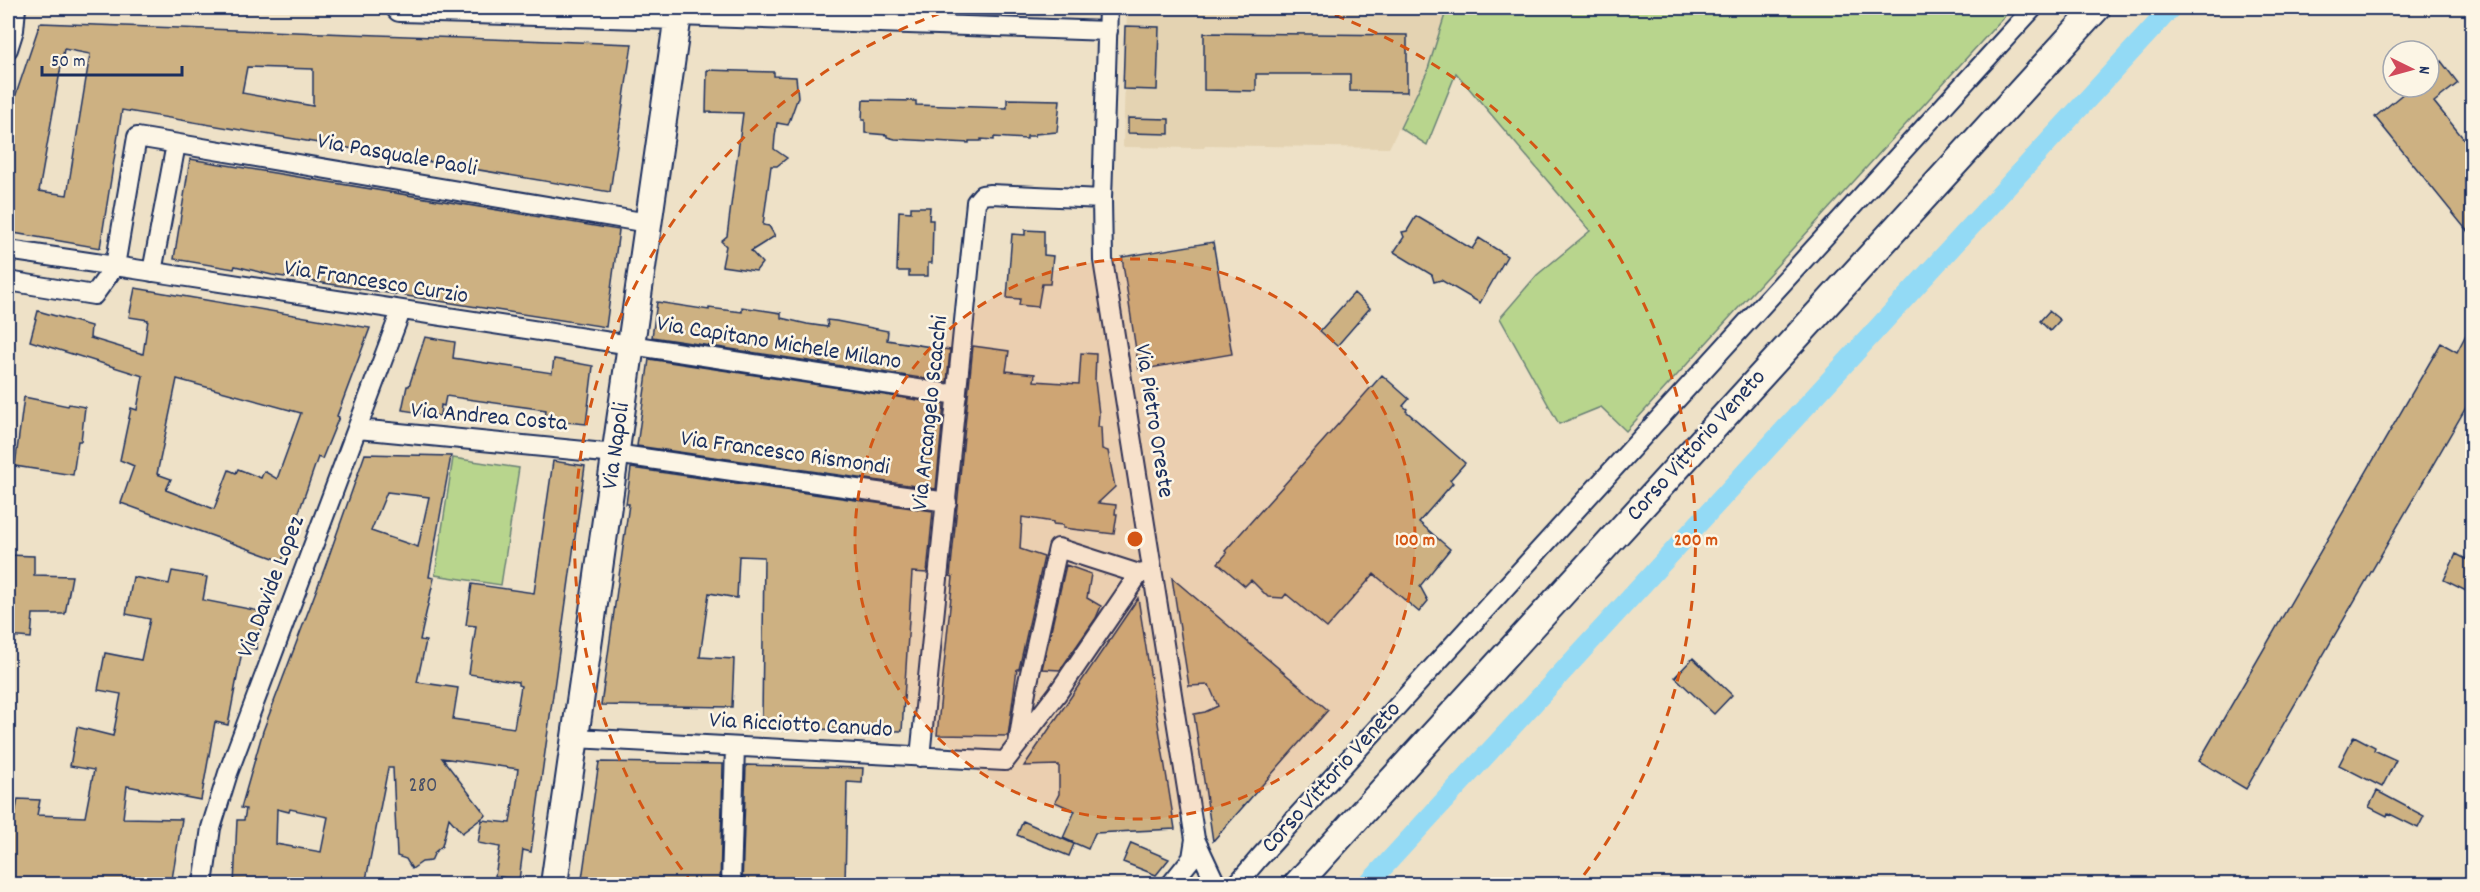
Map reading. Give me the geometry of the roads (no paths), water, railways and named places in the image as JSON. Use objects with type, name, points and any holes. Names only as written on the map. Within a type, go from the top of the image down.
[{"type":"main road","points":[[400,8],[678,12]]},
{"type":"main road","name":"Corso Vittorio Veneto","points":[[1297,885],[2097,8]]},
{"type":"main road","name":"Via Napoli","points":[[554,885],[678,12]]},
{"type":"street","points":[[8,49],[14,30],[16,8]]},
{"type":"street","name":"Via Pietro Oreste","points":[[1108,8],[1102,199],[1103,260],[1146,573],[1195,839],[1216,885]]},
{"type":"street","name":"Corso Vittorio Veneto","points":[[1237,885],[1259,858],[2033,8]]},
{"type":"street","points":[[678,12],[1108,31]]},
{"type":"street","name":"Via Pasquale Paoli","points":[[115,266],[137,137],[648,223]]},
{"type":"street","points":[[152,272],[176,144]]},
{"type":"street","name":"Via Arcangelo Scacchi","points":[[920,757],[976,202],[982,195],[990,194],[1102,199]]},
{"type":"street","name":"Via Francesco Curzio","points":[[8,250],[631,346]]},
{"type":"street","points":[[8,280],[93,296],[115,266]]},
{"type":"street","name":"Via Davide Lopez","points":[[203,885],[211,828],[228,773],[401,311]]},
{"type":"street","name":"Via Capitano Michele Milano","points":[[631,346],[957,395]]},
{"type":"street","name":"Via Andrea Costa","points":[[358,429],[615,454]]},
{"type":"street","name":"Via Francesco Rismondi","points":[[615,454],[947,502]]},
{"type":"street","points":[[1058,548],[1146,573],[1018,746],[1026,691],[1058,548]]},
{"type":"street","name":"Via Ricciotto Canudo","points":[[575,738],[1005,761],[1018,746]]},
{"type":"street","points":[[731,885],[735,747]]},
{"type":"street","name":"Via Pietro Oreste","points":[[1171,885],[1192,858],[1195,839]]},
{"type":"waterway","points":[[1368,884],[2171,8]]}]
